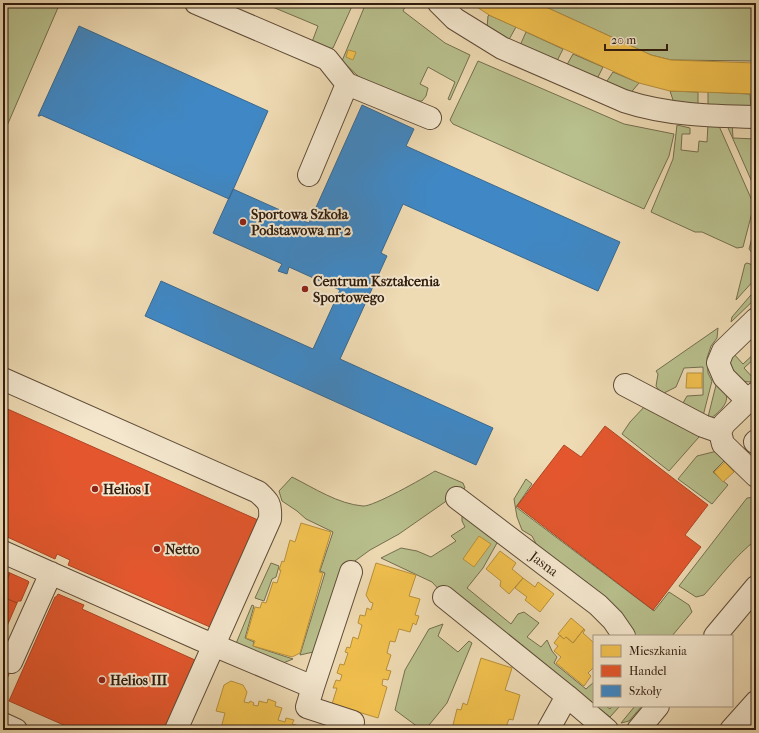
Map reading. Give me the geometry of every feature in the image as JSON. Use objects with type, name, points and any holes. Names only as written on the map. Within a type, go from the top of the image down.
[{"type":"street","points":[[196,3],[327,59],[347,84],[430,118]]},
{"type":"street","points":[[439,3],[456,19],[502,48],[624,101],[644,108],[680,113],[756,117]]},
{"type":"street","points":[[309,175],[347,84]]},
{"type":"street","points":[[756,319],[723,351],[718,363],[724,377],[752,397],[724,424],[720,432],[723,444],[756,476]]},
{"type":"street","points":[[3,379],[258,492],[268,501],[270,508],[270,519],[212,645],[176,730]]},
{"type":"street","points":[[625,385],[703,426],[720,432]]},
{"type":"street","name":"Jasna","points":[[457,498],[598,605],[613,620],[623,635]]},
{"type":"street","points":[[3,552],[212,645],[313,687]]},
{"type":"street","points":[[351,572],[307,708],[353,722],[351,730]]},
{"type":"street","points":[[3,658],[11,662],[51,573]]},
{"type":"street","points":[[717,635],[756,587]]},
{"type":"street","points":[[444,597],[567,696],[606,730]]},
{"type":"street","points":[[548,730],[567,696]]},
{"type":"street","points":[[638,730],[657,707]]},
{"type":"street","points":[[3,724],[16,730]]},
{"type":"green space","points":[[3,3],[60,3],[3,135]]},
{"type":"green space","points":[[263,3],[353,4],[333,48],[328,49],[312,42],[318,26]]},
{"type":"green space","points":[[366,3],[407,3],[403,11],[445,43],[470,55],[450,100],[448,99],[455,82],[428,67],[420,84],[428,88],[426,96],[422,101],[414,101],[372,84],[358,76],[342,61]]},
{"type":"green space","points":[[537,3],[756,3],[756,61],[671,60],[651,55]]},
{"type":"green space","points":[[489,15],[516,27],[506,45],[487,28]]},
{"type":"green space","points":[[526,32],[563,49],[554,67],[518,50]]},
{"type":"green space","points":[[573,54],[603,67],[595,83],[564,70]]},
{"type":"green space","points":[[478,61],[624,124],[674,134],[669,156],[644,209],[453,124],[450,120]]},
{"type":"green space","points":[[613,72],[639,83],[628,96],[603,87]]},
{"type":"green space","points":[[670,91],[698,92],[698,108],[675,106]]},
{"type":"green space","points":[[708,92],[750,94],[751,110],[708,109]]},
{"type":"green space","points":[[725,121],[732,122],[733,138],[756,139],[756,191]]},
{"type":"green space","points":[[708,124],[719,126],[754,205],[743,247],[737,248],[702,232],[695,232],[651,212],[673,159],[677,125],[690,128],[690,134],[682,134],[681,150],[698,152],[699,141],[707,142]]},
{"type":"green space","points":[[756,223],[756,255],[749,249]]},
{"type":"green space","points":[[747,263],[756,266],[756,278],[736,300],[745,264]]},
{"type":"green space","points":[[756,289],[756,298],[731,322],[732,317]]},
{"type":"green space","points":[[718,328],[717,338],[711,346],[707,358],[708,373],[712,381],[703,416],[683,403],[687,396],[703,395],[703,367],[684,368],[676,387],[664,393],[656,386],[658,374],[656,371]]},
{"type":"green space","points":[[756,352],[756,357],[744,368],[754,379],[750,382],[740,380],[733,372],[728,359],[733,353],[743,364]]},
{"type":"green space","points":[[717,381],[726,394],[726,402],[721,410],[707,421]]},
{"type":"green space","points":[[646,405],[697,431],[699,437],[669,471],[622,434],[630,422]]},
{"type":"green space","points":[[717,451],[726,459],[713,472],[728,485],[712,504],[678,479],[697,456]]},
{"type":"green space","points":[[435,471],[463,483],[465,488],[399,534],[370,550],[348,566],[322,650],[300,655],[325,573],[320,571],[333,532],[306,519],[282,501],[279,491],[292,477],[335,499],[354,505],[363,506],[377,502]]},
{"type":"green space","points":[[526,479],[532,484],[516,507],[654,611],[669,592],[689,605],[692,612],[673,635],[629,635],[543,557],[532,536],[522,530],[517,517],[514,499]]},
{"type":"green space","points":[[756,497],[756,540],[735,559],[704,595],[696,597],[679,586],[747,498]]},
{"type":"green space","points":[[462,516],[486,532],[497,543],[483,568],[467,588],[511,624],[518,614],[524,612],[539,623],[527,637],[541,647],[547,640],[552,651],[557,657],[554,663],[586,689],[593,683],[593,703],[499,629],[443,594],[432,582],[381,558],[401,548],[417,551],[431,557],[456,541],[451,536],[465,527],[462,521]]},
{"type":"green space","points":[[271,563],[279,566],[276,577],[272,579],[264,601],[255,598]]},
{"type":"green space","points":[[252,605],[254,606],[245,638],[254,642],[253,646],[293,659],[283,663],[235,646]]},
{"type":"green space","points":[[443,624],[438,636],[458,652],[469,641],[472,643],[447,703],[425,730],[422,730],[395,710],[405,670],[429,629]]},
{"type":"green space","points":[[597,707],[607,707],[610,709],[611,707],[619,707],[610,717]]},
{"type":"green space","points":[[634,707],[641,707],[629,721],[621,723]]},
{"type":"building: Mieszkania","points":[[471,3],[537,3],[651,55],[671,60],[756,63],[756,94],[670,91],[639,83],[489,15]]},
{"type":"building: Mieszkania","points":[[348,50],[356,52],[353,60],[346,57]]},
{"type":"building: Mieszkania","points":[[687,373],[702,373],[702,388],[686,388]]},
{"type":"building: Mieszkania","points":[[725,462],[734,472],[723,482],[714,472]]},
{"type":"building: Mieszkania","points":[[301,523],[331,532],[319,572],[323,573],[300,653],[292,657],[253,646],[255,641],[246,638],[255,607],[260,608],[262,602],[266,603],[273,582],[277,583],[281,570],[279,570],[282,561],[284,562],[290,540],[295,542]]},
{"type":"building: Mieszkania","points":[[479,536],[491,544],[474,567],[463,559]]},
{"type":"building: Mieszkania","points":[[500,551],[516,563],[512,569],[523,578],[509,594],[500,586],[501,581],[486,569]]},
{"type":"building: Mieszkania","points":[[376,563],[416,575],[409,596],[420,599],[415,615],[419,616],[416,625],[413,623],[410,632],[399,629],[395,642],[390,641],[387,653],[391,655],[386,670],[391,671],[388,680],[383,679],[382,685],[387,687],[378,718],[332,704],[337,688],[333,688],[336,680],[340,681],[342,675],[337,673],[340,664],[344,665],[348,653],[345,652],[347,647],[350,648],[353,637],[358,639],[362,625],[358,623],[360,615],[365,616],[367,608],[371,610],[373,603],[370,602],[366,595]]},
{"type":"building: Mieszkania","points":[[523,578],[535,587],[538,582],[554,594],[540,612],[525,600],[527,597],[515,588]]},
{"type":"building: Mieszkania","points":[[571,618],[584,629],[573,643],[566,637],[564,639],[558,634]]},
{"type":"building: Mieszkania","points":[[584,629],[585,630],[583,633],[593,642],[593,668],[588,673],[591,676],[584,686],[556,663],[561,657],[554,651],[558,646],[554,643],[560,635],[564,639],[566,637],[573,643]]},
{"type":"building: Mieszkania","points":[[481,658],[512,668],[505,690],[520,695],[513,720],[509,719],[506,727],[500,725],[499,730],[455,730],[456,726],[453,725],[457,709],[461,710],[463,703],[467,705]]},
{"type":"building: Mieszkania","points":[[231,681],[243,685],[247,692],[244,702],[249,703],[250,701],[254,703],[253,705],[258,706],[259,701],[267,703],[268,699],[276,702],[275,706],[282,708],[278,720],[285,722],[286,718],[294,720],[292,724],[313,730],[211,730],[212,725],[221,728],[225,713],[216,711],[224,685]]},
{"type":"building: Handel","name":"Helios I","points":[[3,407],[258,520],[210,627],[68,565],[70,560],[57,554],[55,559],[3,535]]},
{"type":"building: Handel","points":[[605,426],[708,505],[685,535],[701,547],[653,610],[517,506],[564,445],[581,457]]},
{"type":"building: Handel","points":[[3,570],[10,573],[3,587]]},
{"type":"building: Handel","points":[[10,573],[29,582],[21,601],[18,601],[17,603],[3,597],[3,587]]},
{"type":"building: Handel","name":"Helios III","points":[[58,594],[84,605],[82,609],[195,660],[197,656],[164,730],[75,730],[9,701],[55,597]]},
{"type":"building: Handel","points":[[3,597],[17,603],[4,633],[3,632]]},
{"type":"building: Handel","points":[[8,673],[9,674],[3,688],[3,674],[7,676]]},
{"type":"building: Szkoły","points":[[79,26],[268,111],[229,199],[41,115],[38,116]]},
{"type":"building: Szkoły","points":[[362,105],[414,129],[406,146],[620,242],[598,291],[403,204],[381,253],[387,256],[340,359],[493,428],[476,465],[145,316],[161,281],[313,349],[340,290],[289,267],[287,274],[278,271],[282,264],[213,233],[233,189],[309,223]]},
{"type":"place","name":"Sportowa Szkoła Podstawowa nr 2","points":[[243,222]]},
{"type":"place","name":"Centrum Kształcenia Sportowego","points":[[305,289]]},
{"type":"place","name":"Helios I","points":[[95,489]]},
{"type":"place","name":"Netto","points":[[157,549]]},
{"type":"place","name":"Helios III","points":[[102,680]]}]
